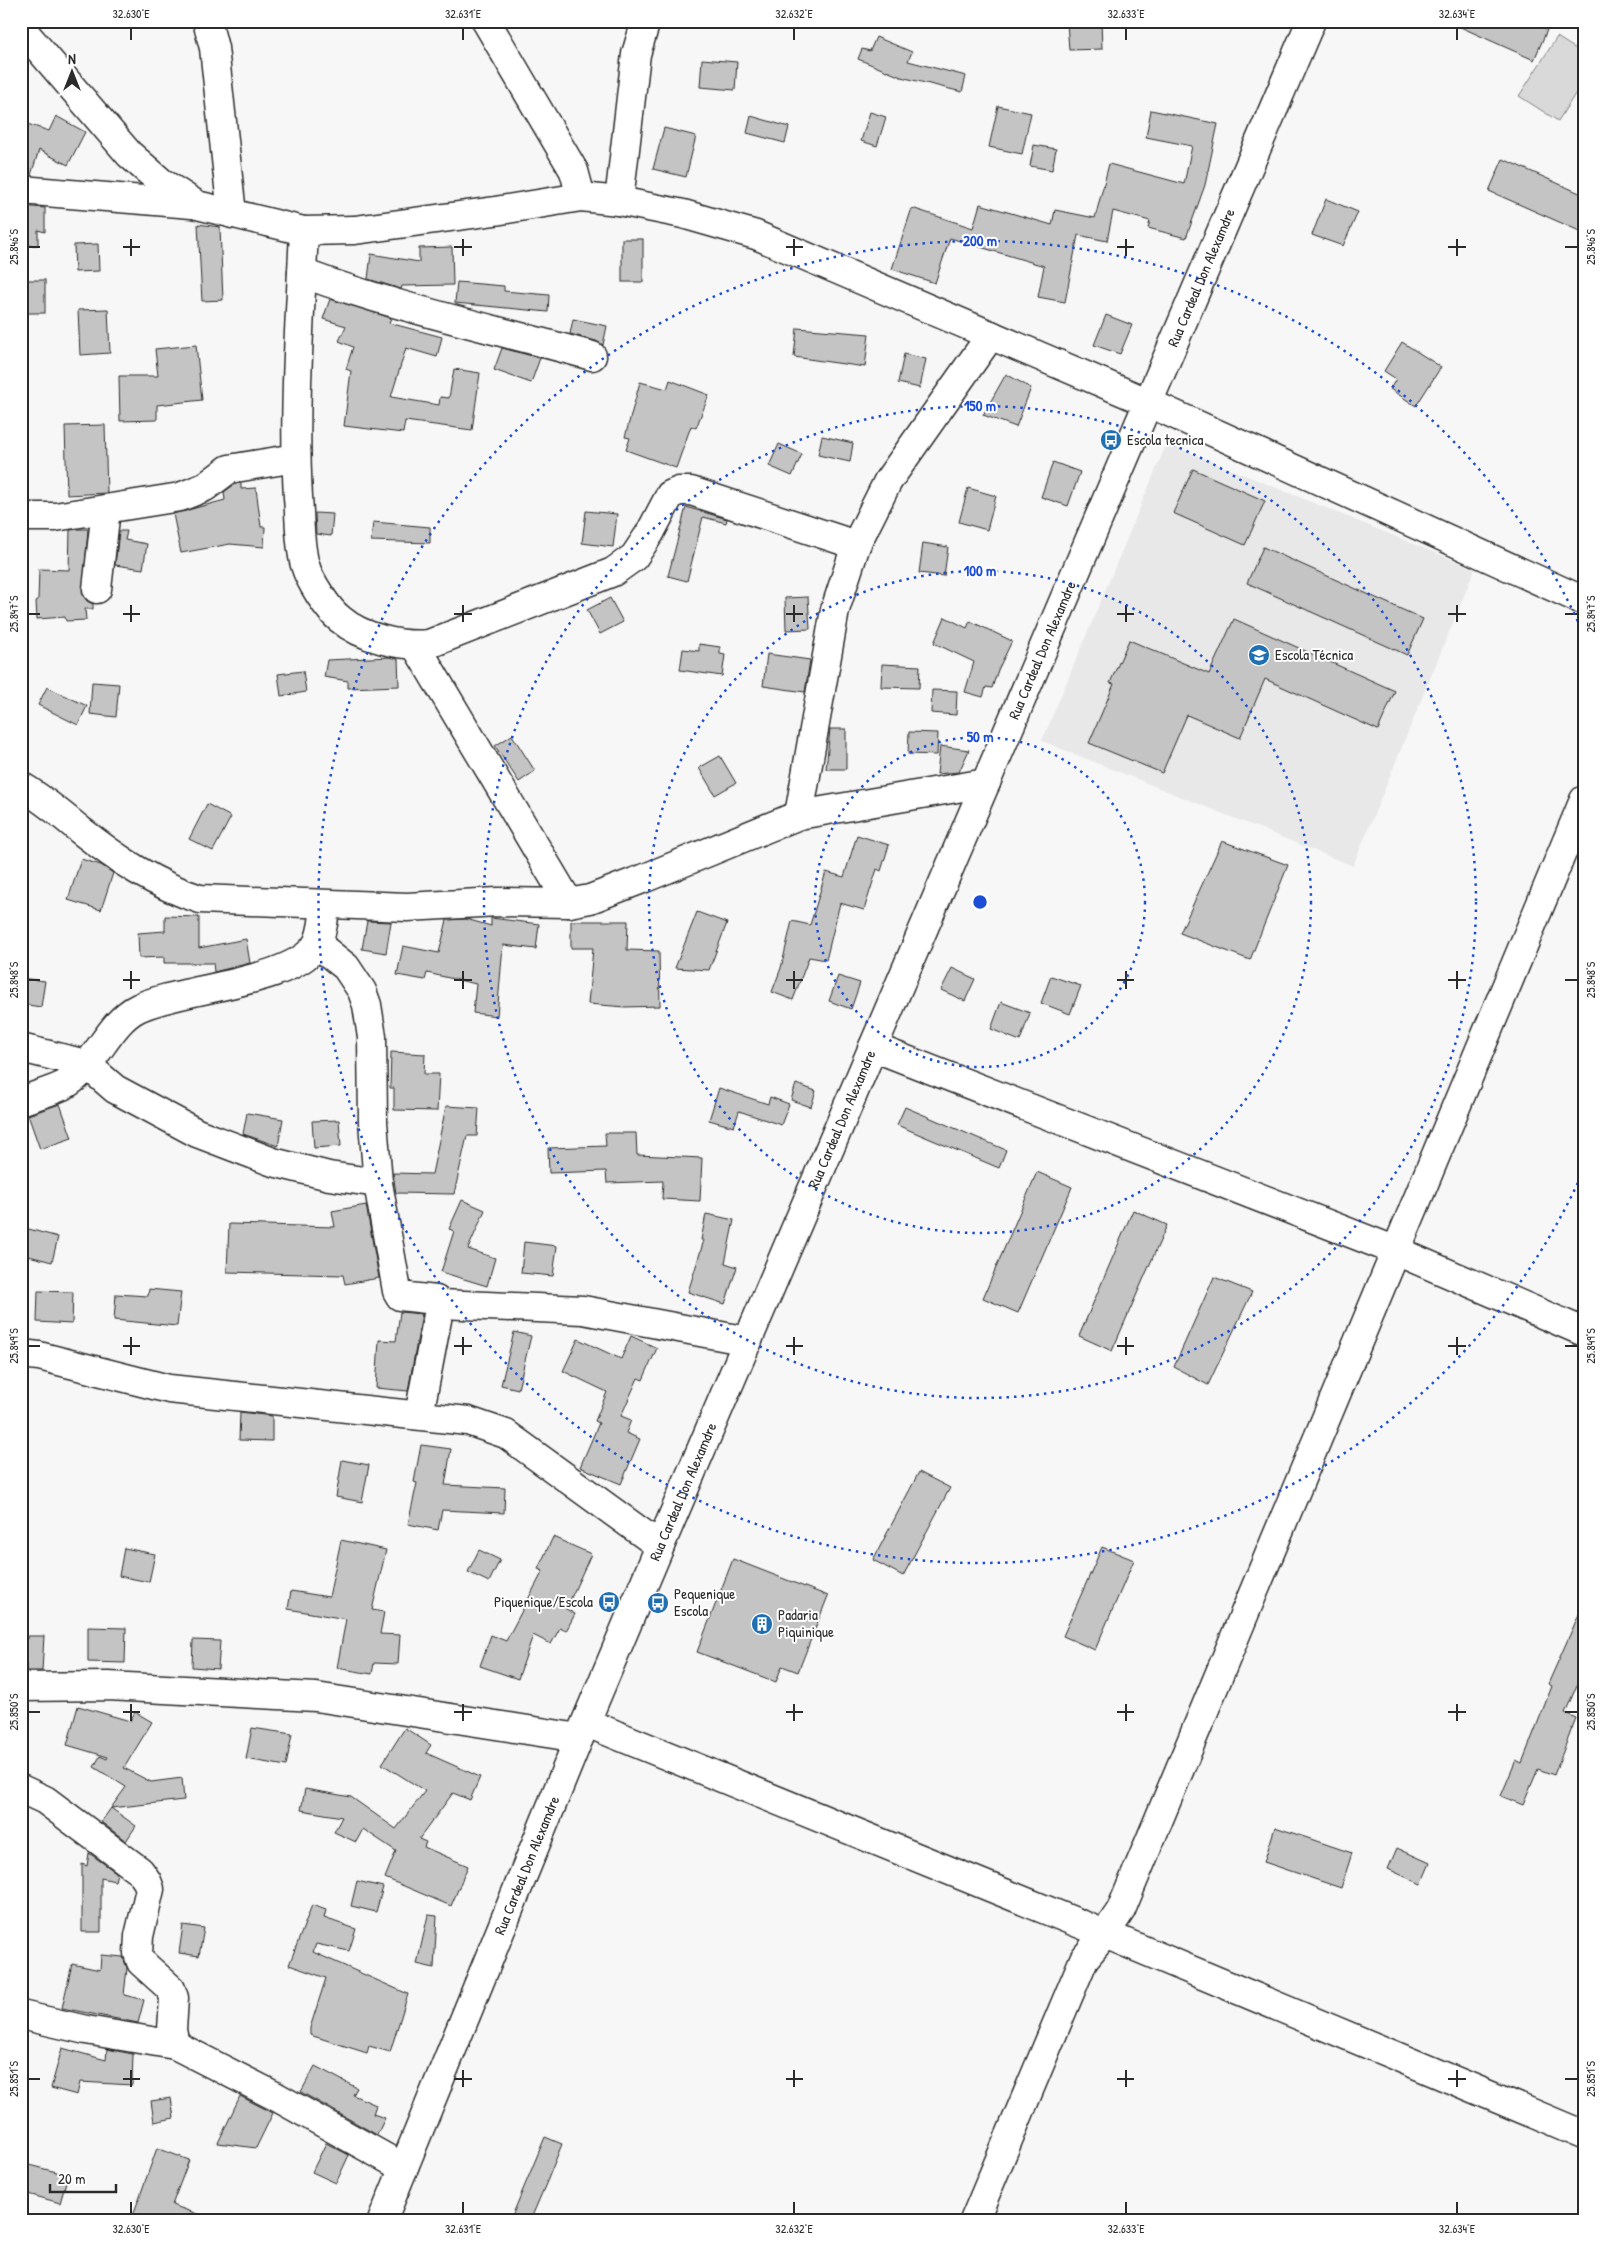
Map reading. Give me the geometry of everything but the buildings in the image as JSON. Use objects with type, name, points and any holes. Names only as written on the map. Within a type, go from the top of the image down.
[{"type":"street","points":[[207,21],[214,48],[232,214]]},
{"type":"street","points":[[486,21],[574,171],[581,197]]},
{"type":"street","points":[[619,201],[636,54],[646,21]]},
{"type":"street","name":"Rua Cardeal Don Alexamdre","points":[[382,2221],[660,1546],[1311,21]]},
{"type":"street","points":[[21,28],[129,154],[161,182],[197,205]]},
{"type":"street","points":[[21,190],[197,205],[304,231],[365,228],[495,211],[581,197],[619,201],[683,214],[756,235],[1147,402],[1584,601]]},
{"type":"street","points":[[304,231],[296,458],[305,565],[319,592],[340,619],[390,643],[416,646],[429,644],[613,572],[634,557],[650,533],[670,496],[679,491],[691,491],[856,544]]},
{"type":"street","points":[[302,274],[405,307],[497,329],[592,356]]},
{"type":"street","points":[[799,815],[835,610],[856,544],[888,481],[991,335]]},
{"type":"street","points":[[21,517],[55,517],[180,497],[205,487],[229,469],[296,458]]},
{"type":"street","points":[[97,589],[106,509]]},
{"type":"street","points":[[416,646],[569,903]]},
{"type":"street","points":[[21,786],[40,797],[138,872],[178,892],[200,899],[406,907],[498,902],[569,903],[590,899],[799,815],[986,783]]},
{"type":"street","points":[[974,2221],[1084,1959],[1106,1934],[1121,1910],[1394,1250],[1584,800]]},
{"type":"street","points":[[21,1100],[68,1082],[86,1064],[112,1032],[137,1008],[269,974],[304,958],[317,944],[323,925],[325,905]]},
{"type":"street","points":[[317,944],[346,967],[362,991],[367,1005],[372,1037],[373,1122],[378,1183],[397,1291],[400,1296],[436,1300],[440,1304],[583,1310],[748,1341]]},
{"type":"street","points":[[873,1047],[1394,1250],[1584,1332]]},
{"type":"street","points":[[21,1048],[86,1064],[115,1089],[197,1133],[273,1162],[329,1176],[378,1183]]},
{"type":"street","points":[[419,1416],[440,1304]]},
{"type":"street","points":[[21,1354],[39,1356],[169,1389],[328,1408],[468,1421],[506,1434],[660,1546]]},
{"type":"street","points":[[21,1687],[108,1686],[316,1698],[583,1730],[1106,1934],[1584,2135]]},
{"type":"street","points":[[21,1789],[45,1800],[140,1871],[147,1881],[150,1889],[139,1936],[138,1954],[141,1962],[171,1989],[174,1998],[172,2030],[174,2045]]},
{"type":"street","points":[[21,2015],[86,2030],[174,2045],[275,2096],[404,2168]]},
{"type":"shaded area","points":[[1557,37],[1584,54],[1584,80],[1558,121],[1519,96]]},
{"type":"shaded area","name":"Escola Técnica","points":[[1167,443],[1475,569],[1353,866],[1042,741]]},
{"type":"place","name":"Escola tecnica","points":[[1111,440]]},
{"type":"place","name":"Escola Técnica","points":[[1259,655]]},
{"type":"place","name":"Piquenique/Escola","points":[[609,1602]]},
{"type":"place","name":"Pequenique Escola","points":[[658,1603]]},
{"type":"place","name":"Padaria Piquinique","points":[[762,1624]]}]
